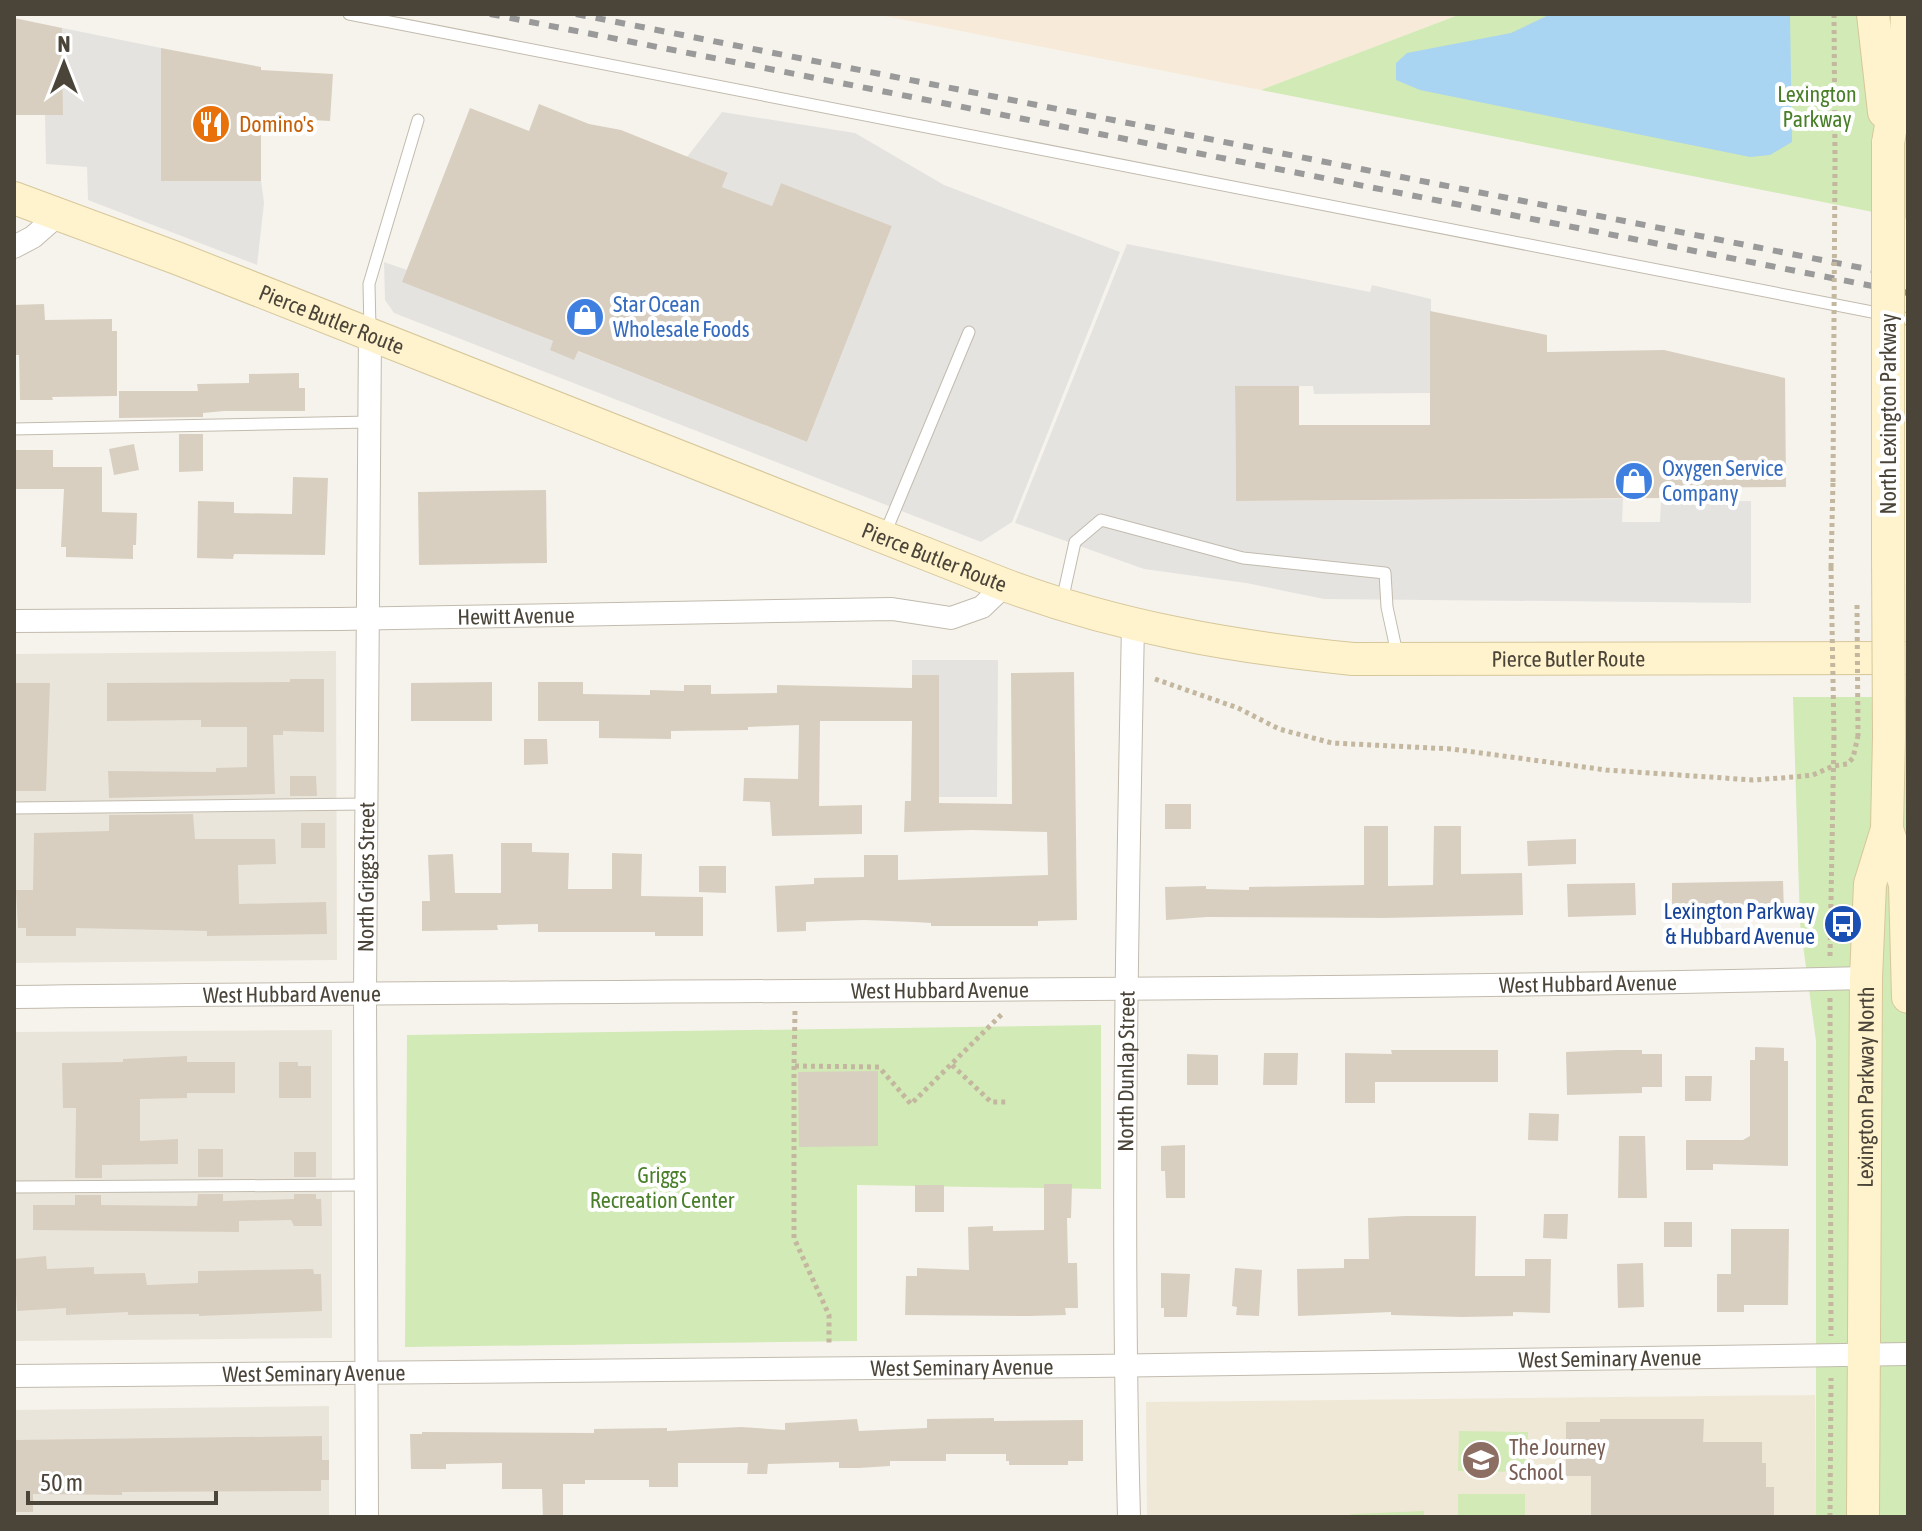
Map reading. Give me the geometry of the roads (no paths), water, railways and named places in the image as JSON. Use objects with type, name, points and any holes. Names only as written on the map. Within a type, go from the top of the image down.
[{"type":"main road","points":[[1873,14],[1888,143]]},
{"type":"main road","points":[[1888,143],[1907,14]]},
{"type":"main road","name":"North Lexington Parkway","points":[[1887,829],[1874,737],[1888,555],[1888,143]]},
{"type":"main road","name":"Pierce Butler Route","points":[[14,198],[179,259],[1005,585],[1133,625],[1262,649],[1353,659],[1908,658]]},
{"type":"main road","name":"Lexington Parkway North","points":[[1887,829],[1905,884],[1908,997]]},
{"type":"main road","name":"Lexington Parkway North","points":[[1863,1517],[1866,978],[1870,884],[1887,829]]},
{"type":"street","points":[[14,247],[33,237],[58,215]]},
{"type":"street","name":"North Griggs Street","points":[[367,1517],[365,993],[370,334]]},
{"type":"street","name":"Hewitt Avenue","points":[[14,621],[892,609],[951,618],[982,607],[1005,585]]},
{"type":"street","name":"North Dunlap Street","points":[[1129,1517],[1125,1365],[1133,625]]},
{"type":"street","name":"West Hubbard Avenue","points":[[14,997],[1127,989],[1866,978]]},
{"type":"street","name":"West Seminary Avenue","points":[[14,1376],[1908,1354]]},
{"type":"lane","points":[[349,14],[1908,319]]},
{"type":"lane","points":[[370,334],[369,284],[418,120]]},
{"type":"lane","points":[[884,537],[969,332]]},
{"type":"lane","points":[[14,429],[370,422]]},
{"type":"lane","points":[[1061,605],[1075,542],[1101,520],[1243,558],[1385,573],[1387,607],[1399,660]]},
{"type":"lane","points":[[14,808],[366,804]]},
{"type":"lane","points":[[14,1187],[365,1185]]},
{"type":"water","points":[[1551,14],[1790,14],[1792,142],[1770,155],[1750,157],[1420,90],[1396,80],[1396,63],[1407,53],[1511,33]]},
{"type":"railway","points":[[490,14],[1908,293]]},
{"type":"railway","points":[[576,14],[1908,277]]},
{"type":"place","name":"Domino's","points":[[211,124]]},
{"type":"place","name":"Star Ocean Wholesale Foods","points":[[585,317]]},
{"type":"place","name":"Oxygen Service Company","points":[[1634,481]]},
{"type":"place","name":"Lexington Parkway & Hubbard Avenue","points":[[1843,924]]},
{"type":"place","name":"The Journey School","points":[[1481,1460]]},
{"type":"park label","name":"Lexington Parkway","points":[[1817,106]]},
{"type":"park label","name":"Griggs Recreation Center","points":[[662,1188]]}]
